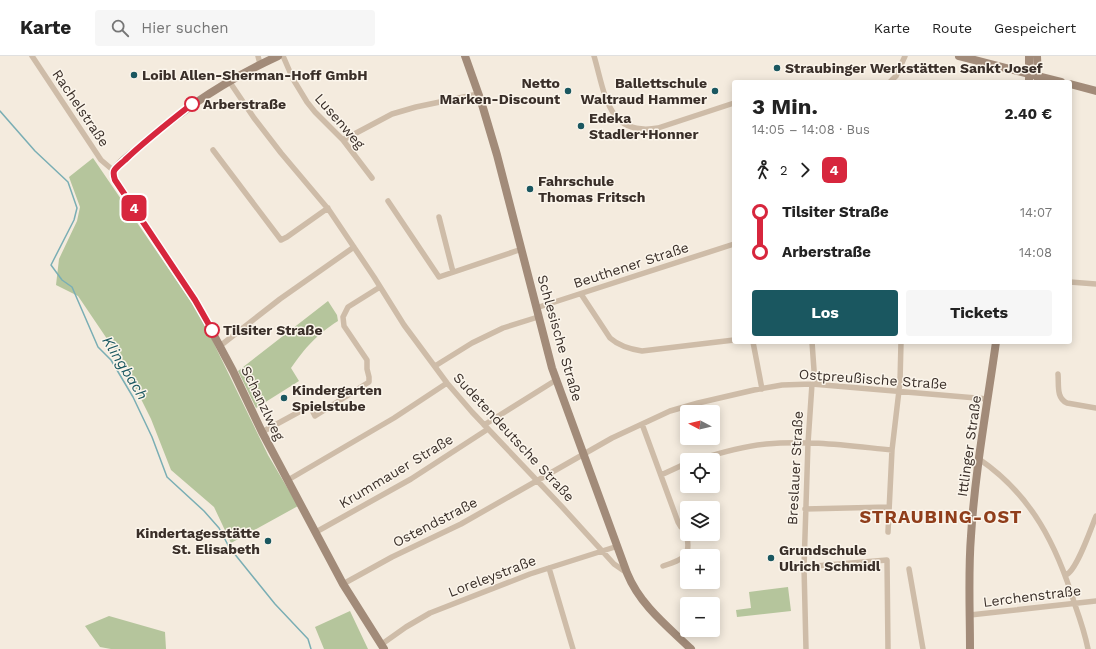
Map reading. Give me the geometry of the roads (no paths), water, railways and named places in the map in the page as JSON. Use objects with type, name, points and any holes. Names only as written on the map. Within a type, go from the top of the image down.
[{"type":"street","name":"Rachelstraße","points":[[32,56],[101,160],[114,171]]},
{"type":"street","points":[[114,171],[138,147],[192,104],[259,60],[278,56]]},
{"type":"street","name":"Lusenweg","points":[[283,56],[293,79],[307,102],[343,140],[372,178]]},
{"type":"street","name":"Schlesische Straße","points":[[465,56],[497,155],[538,317],[556,380],[627,574],[634,588],[645,604],[691,649]]},
{"type":"street","points":[[594,56],[607,102],[621,122],[632,128],[648,130],[658,128],[732,104]]},
{"type":"street","points":[[892,80],[896,76],[905,56]]},
{"type":"street","points":[[959,56],[1029,78],[1038,79],[1037,56]]},
{"type":"street","points":[[1029,56],[1029,78]]},
{"type":"street","name":"Sudetendeutsche Straße","points":[[230,80],[263,130],[328,208],[408,331],[447,384],[614,564],[627,574]]},
{"type":"street","points":[[1072,85],[1096,91]]},
{"type":"street","points":[[343,140],[392,114],[416,107],[478,94]]},
{"type":"street","points":[[213,150],[281,240],[328,208]]},
{"type":"street","name":"Schanzlweg","points":[[114,171],[115,180],[195,300],[220,346],[262,432],[343,584],[383,647]]},
{"type":"street","points":[[388,201],[439,277],[522,249]]},
{"type":"street","points":[[439,217],[453,272]]},
{"type":"street","name":"Beuthener Straße","points":[[536,308],[732,245]]},
{"type":"street","points":[[220,346],[280,299],[354,247]]},
{"type":"street","points":[[1072,282],[1096,284]]},
{"type":"street","points":[[262,432],[310,406],[315,416],[369,382],[367,369],[368,360],[344,326],[343,317],[348,307],[380,286]]},
{"type":"street","points":[[581,294],[610,338],[615,343],[630,350],[642,351],[732,340]]},
{"type":"street","points":[[435,366],[461,349],[491,334],[514,324],[538,317]]},
{"type":"street","points":[[753,344],[762,389]]},
{"type":"street","name":"Breslauer Straße","points":[[806,649],[804,608],[805,509],[808,443],[813,384],[812,344]]},
{"type":"street","points":[[888,532],[892,450],[901,344]]},
{"type":"street","name":"Ittlinger Straße","points":[[970,649],[971,537],[979,459],[996,344]]},
{"type":"street","points":[[1058,374],[1060,386],[1059,392],[1063,401],[1096,408]]},
{"type":"street","name":"Krummauer Straße","points":[[316,532],[412,479],[556,380]]},
{"type":"street","points":[[288,480],[394,418],[447,384]]},
{"type":"street","name":"Ostpreußische Straße","points":[[537,480],[612,438],[642,424],[698,402],[739,392],[782,385],[813,384],[988,399]]},
{"type":"street","points":[[642,424],[680,524]]},
{"type":"street","points":[[720,454],[757,445],[785,443],[808,443],[892,450]]},
{"type":"street","points":[[979,459],[1005,479],[1022,497],[1045,530],[1066,575],[1085,633],[1088,649]]},
{"type":"street","points":[[661,475],[680,467]]},
{"type":"street","name":"Ostendstraße","points":[[343,584],[461,524],[537,480]]},
{"type":"street","points":[[805,509],[889,507]]},
{"type":"street","points":[[1066,575],[1072,570],[1088,537],[1096,516]]},
{"type":"street","points":[[663,566],[685,557],[688,551],[689,541]]},
{"type":"street","name":"Loreleystraße","points":[[383,647],[406,627],[430,613],[549,568],[618,546]]},
{"type":"street","points":[[804,567],[886,560],[888,649]]},
{"type":"street","points":[[549,568],[572,649]]},
{"type":"street","points":[[909,569],[923,649]]},
{"type":"street","name":"Lerchenstraße","points":[[970,616],[1096,601]]},
{"type":"waterway","name":"Klingbach","points":[[0,111],[35,151],[68,182],[77,208],[74,220],[51,265],[62,280],[72,287],[98,347],[111,360],[133,397],[152,437],[167,477],[204,511],[219,528],[229,547],[275,604],[308,639],[311,649]]},
{"type":"place","name":"Straubinger Werkstätten Sankt Josef","points":[[777,68]]},
{"type":"place","name":"Loibl Allen-Sherman-Hoff GmbH","points":[[134,75]]},
{"type":"place","name":"Netto Marken-Discount","points":[[568,91]]},
{"type":"place","name":"Ballettschule Waltraud Hammer","points":[[715,91]]},
{"type":"place","name":"Arberstraße","points":[[192,104]]},
{"type":"place","name":"Edeka Stadler+Honner","points":[[581,126]]},
{"type":"place","name":"Fahrschule Thomas Fritsch","points":[[530,189]]},
{"type":"place","name":"Tilsiter Straße","points":[[212,330]]},
{"type":"place","name":"Kindergarten Spielstube","points":[[284,398]]},
{"type":"place","name":"Kindertagesstätte St. Elisabeth","points":[[268,541]]},
{"type":"place","name":"Grundschule Ulrich Schmidl","points":[[771,558]]},
{"type":"district","name":"STRAUBING-OST","points":[[941,516]]}]
